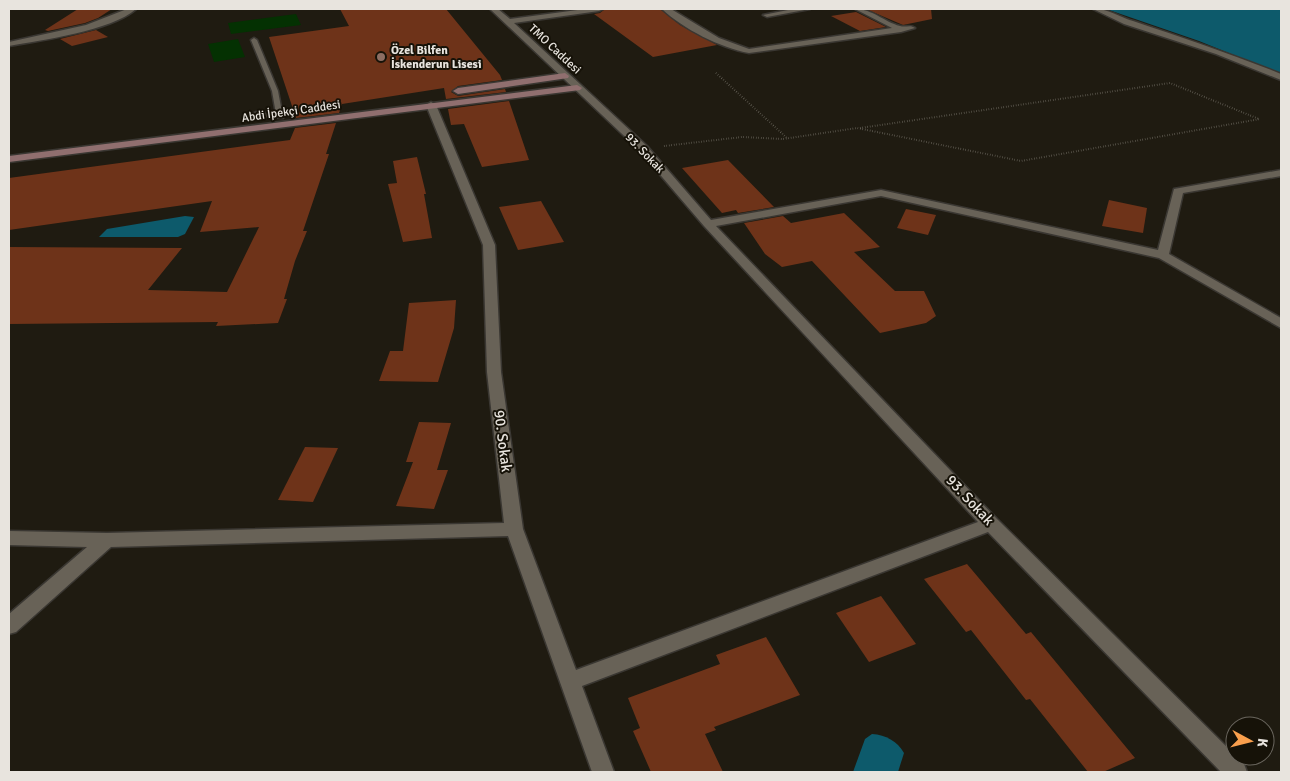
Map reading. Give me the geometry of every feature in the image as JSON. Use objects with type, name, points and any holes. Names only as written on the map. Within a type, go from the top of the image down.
[{"type":"street","points":[[9,44],[91,25],[122,15],[132,9]]},
{"type":"street","name":"TMO Caddesi","points":[[494,9],[577,88]]},
{"type":"street","points":[[508,22],[599,9]]},
{"type":"street","points":[[666,9],[716,40],[735,49],[749,51],[911,28]]},
{"type":"street","points":[[767,15],[806,9]]},
{"type":"street","points":[[859,9],[901,30]]},
{"type":"street","points":[[1097,9],[1127,22],[1219,52],[1281,77]]},
{"type":"street","points":[[449,93],[565,76]]},
{"type":"street","name":"Abdi İpekçi Caddesi","points":[[9,159],[577,88]]},
{"type":"street","name":"93. Sokak","points":[[577,88],[643,148],[708,224],[992,524],[1236,772]]},
{"type":"street","name":"Abdi İpekçi Caddesi","points":[[9,152],[410,98]]},
{"type":"street","name":"90. Sokak","points":[[431,105],[489,245],[494,372],[514,529],[603,772]]},
{"type":"street","points":[[1163,254],[1178,191],[1281,173]]},
{"type":"street","points":[[708,224],[881,192],[1163,254],[1281,324]]},
{"type":"street","points":[[570,681],[992,524]]},
{"type":"street","points":[[9,538],[107,540],[514,529]]},
{"type":"street","points":[[9,626],[107,540]]},
{"type":"lane","points":[[254,40],[275,91],[280,116],[256,114]]},
{"type":"path","points":[[716,73],[787,138]]},
{"type":"path","points":[[643,148],[742,137],[787,138],[1170,83],[1260,119],[1021,161],[857,128]]},
{"type":"green space","points":[[296,14],[301,25],[231,34],[228,23]]},
{"type":"green space","points":[[238,39],[245,57],[214,62],[208,44]]},
{"type":"water","points":[[1106,9],[1281,9],[1281,74],[1199,41]]},
{"type":"water","points":[[185,216],[194,217],[185,234],[178,237],[99,237],[107,229]]},
{"type":"water","points":[[872,734],[891,739],[904,753],[898,772],[853,772],[865,739]]},
{"type":"building","points":[[78,9],[112,9],[98,18],[85,23],[48,31],[45,30]]},
{"type":"building","name":"Özel Bilfen İskenderun Lisesi","points":[[340,9],[446,9],[500,75],[502,80],[458,86],[451,92],[458,96],[505,89],[506,92],[446,99],[444,88],[342,104],[339,113],[296,118],[269,37],[349,26]]},
{"type":"building","points":[[605,9],[660,9],[680,25],[717,45],[653,57],[594,14],[600,13]]},
{"type":"building","points":[[931,9],[932,19],[903,25],[868,10]]},
{"type":"building","points":[[856,12],[886,27],[860,31],[831,16]]},
{"type":"building","points":[[96,30],[108,37],[72,46],[60,39]]},
{"type":"building","points":[[509,101],[529,160],[482,167],[464,124],[451,125],[448,109]]},
{"type":"building","points":[[336,123],[326,154],[329,154],[303,231],[307,231],[295,261],[284,299],[287,299],[278,323],[216,326],[218,322],[9,324],[9,247],[182,248],[148,290],[227,292],[259,227],[200,232],[212,201],[9,230],[9,178],[290,140],[295,128]]},
{"type":"building","points":[[417,157],[426,194],[424,194],[432,238],[403,242],[388,184],[397,183],[393,161]]},
{"type":"building","points":[[728,160],[774,207],[738,213],[736,210],[722,213],[682,168]]},
{"type":"building","points":[[1109,200],[1147,208],[1143,233],[1102,226]]},
{"type":"building","points":[[541,201],[564,242],[518,250],[499,207]]},
{"type":"building","points":[[906,209],[936,215],[928,235],[897,228]]},
{"type":"building","points":[[844,213],[880,247],[854,252],[895,291],[924,291],[936,316],[926,323],[880,333],[812,261],[782,267],[765,254],[744,223],[783,216],[791,223]]},
{"type":"building","points":[[456,300],[454,328],[438,382],[379,381],[390,351],[403,351],[409,303]]},
{"type":"building","points":[[419,422],[451,423],[437,470],[448,470],[434,509],[396,506],[413,462],[406,462]]},
{"type":"building","points":[[305,447],[338,448],[313,502],[278,500]]},
{"type":"building","points":[[967,564],[1026,634],[1031,632],[1135,758],[1103,772],[1088,772],[1030,699],[1026,700],[971,630],[966,632],[924,579]]},
{"type":"building","points":[[881,596],[916,644],[869,662],[836,613]]},
{"type":"building","points":[[766,637],[800,695],[714,727],[716,730],[705,734],[723,772],[651,772],[633,731],[640,728],[628,698],[720,664],[716,655]]},
{"type":"place","name":"Özel Bilfen İskenderun Lisesi","points":[[381,57]]}]
